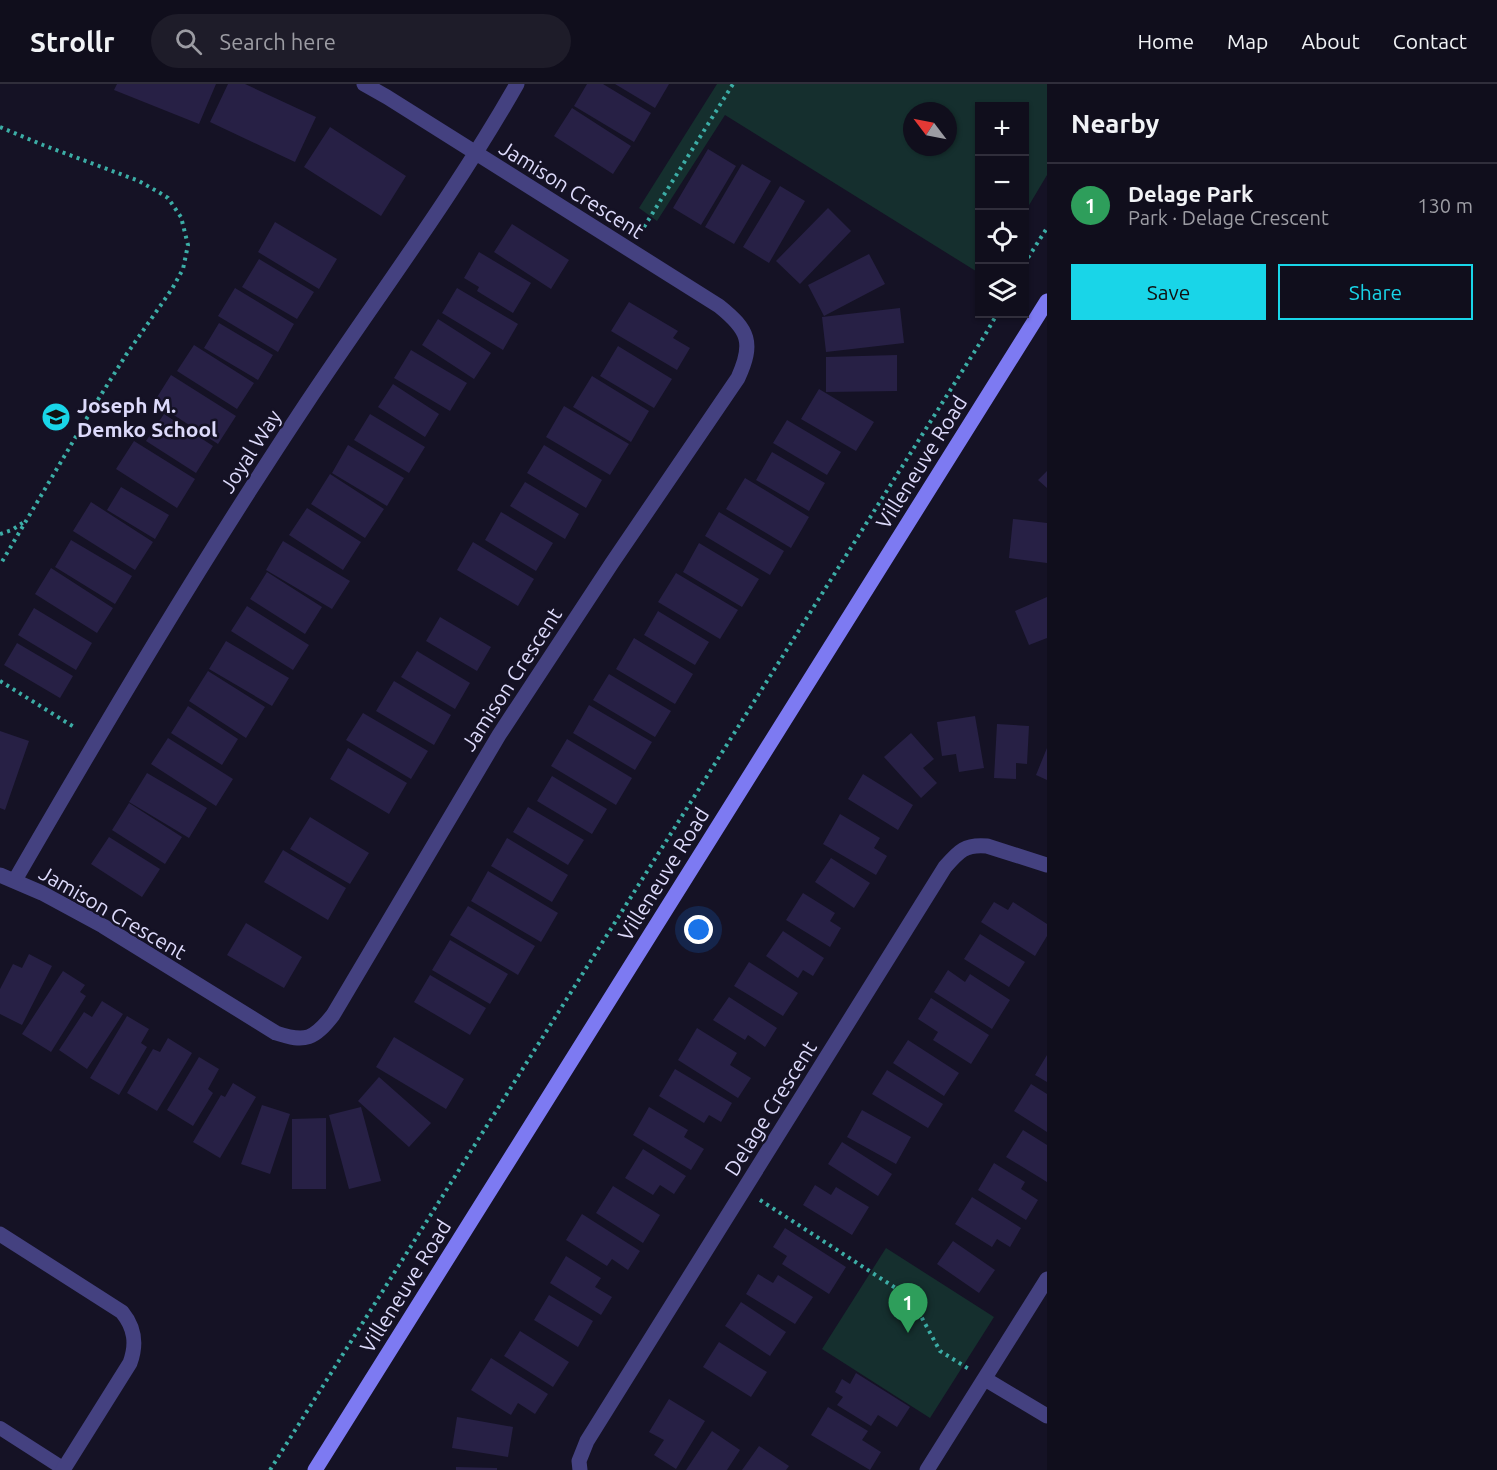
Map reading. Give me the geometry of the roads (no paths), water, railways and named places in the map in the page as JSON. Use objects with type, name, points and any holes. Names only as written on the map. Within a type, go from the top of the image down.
[{"type":"main road","name":"Villeneuve Road","points":[[315,1470],[1047,301]]},
{"type":"street","points":[[363,84],[476,153]]},
{"type":"street","name":"Joyal Way","points":[[15,880],[172,614],[237,510],[432,221],[517,84]]},
{"type":"street","name":"Jamison Crescent","points":[[15,880],[103,926],[276,1034],[298,1039],[315,1034],[333,1015],[471,781],[523,698],[738,378],[747,355],[747,342],[736,320],[719,306],[476,153]]},
{"type":"street","name":"Delage Crescent","points":[[580,1470],[579,1461],[587,1441],[945,867],[968,846],[987,846],[1047,865]]},
{"type":"street","points":[[0,875],[15,880]]},
{"type":"street","points":[[0,1234],[122,1312],[133,1329],[134,1352],[130,1363],[64,1469]]},
{"type":"street","points":[[927,1470],[1047,1279]]},
{"type":"street","points":[[985,1378],[1047,1416]]},
{"type":"lane","points":[[0,1428],[64,1469]]},
{"type":"place","name":"Joseph M. Demko School","points":[[56,417]]},
{"type":"place","name":"Delage Park","points":[[908,1333]]}]
